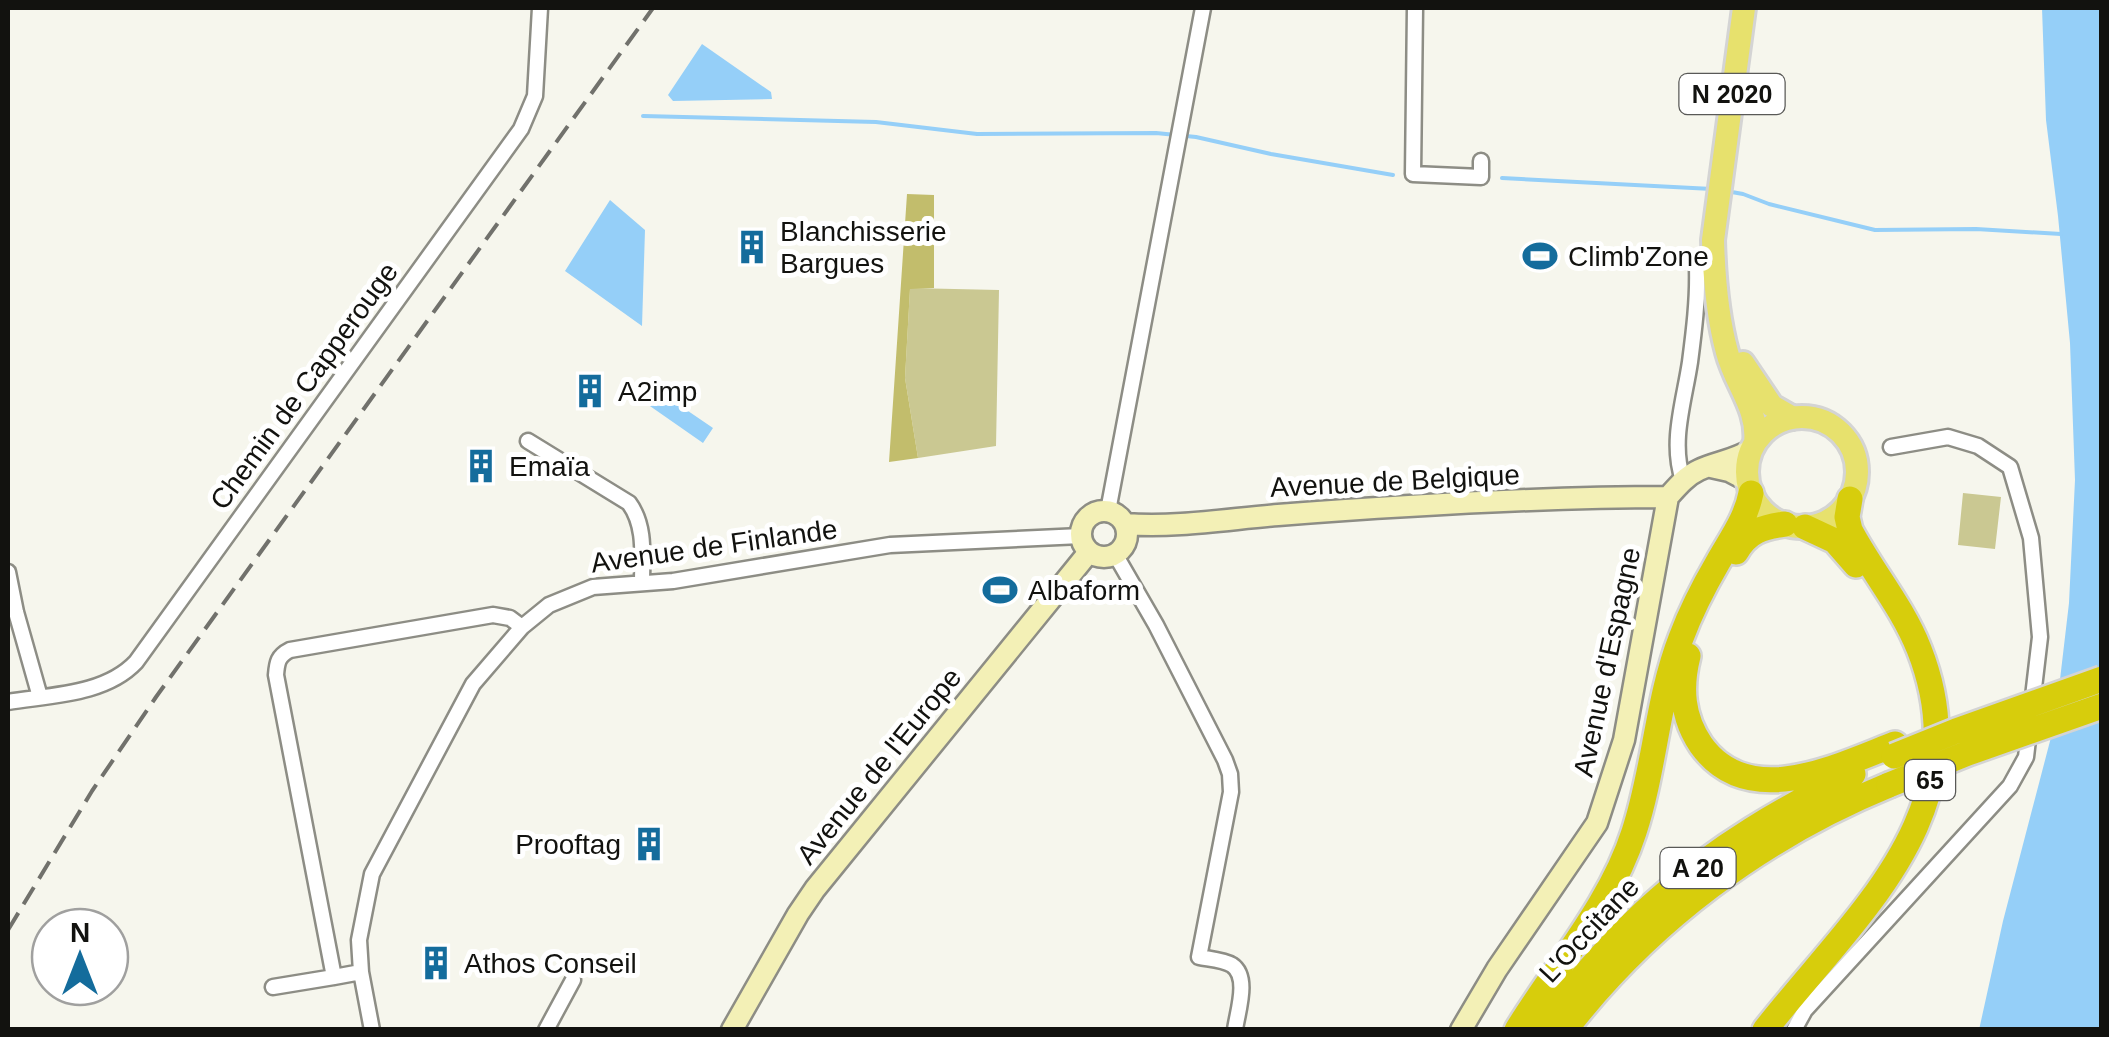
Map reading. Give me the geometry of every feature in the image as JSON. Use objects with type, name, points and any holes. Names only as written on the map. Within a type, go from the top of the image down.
[{"type":"highway","points":[[1518,1030],[1590,919],[1626,854],[1646,788],[1673,658],[1695,605],[1739,528],[1749,487]]},
{"type":"highway","name":"65","points":[[1765,1030],[1862,914],[1895,868],[1922,811],[1936,750],[1931,690],[1919,649],[1850,530],[1850,499]]},
{"type":"highway","name":"65","points":[[1752,1030],[1887,861],[1913,808],[1926,751],[1920,690],[1905,648],[1849,555],[1835,540],[1795,526],[1756,530],[1739,546],[1696,632],[1682,680],[1692,732],[1709,756],[1737,774],[1762,780],[1794,779],[1894,750]]},
{"type":"highway","points":[[1894,750],[2102,679]]},
{"type":"highway","name":"L'Occitane","points":[[1565,1030],[1612,974],[1677,912],[1723,876],[1813,820],[1968,752],[2102,706]]},
{"type":"highway","name":"L'Occitane","points":[[1540,1030],[1580,979],[1661,897],[1722,849],[1894,750]]},
{"type":"highway","points":[[1578,1030],[1612,974]]},
{"type":"main road","name":"N 2020","points":[[1744,8],[1713,240],[1714,279],[1726,349],[1756,420],[1754,446]]},
{"type":"main road","name":"N 2020","points":[[1722,322],[1764,396],[1772,406],[1793,418]]},
{"type":"main road","points":[[1793,418],[1808,418],[1836,429],[1847,440],[1856,465],[1857,478],[1850,499],[1826,522],[1795,526],[1764,512],[1749,487],[1748,459],[1754,446],[1772,426],[1793,418]]},
{"type":"street","name":"Chemin de Capperouge","points":[[8,702],[110,681],[130,668],[155,637],[521,130],[535,96],[540,8]]},
{"type":"street","points":[[1108,511],[1202,8]]},
{"type":"street","points":[[1415,8],[1412,174],[1481,177],[1481,161]]},
{"type":"street","points":[[1683,480],[1676,452],[1692,341],[1697,267]]},
{"type":"street","points":[[1794,1030],[1805,1010],[2010,786],[2026,757],[2040,637],[2031,538],[2010,467],[1978,446],[1948,437],[1890,447]]},
{"type":"street","points":[[528,441],[628,503],[641,525],[642,584]]},
{"type":"street","points":[[1668,497],[1683,480],[1754,446]]},
{"type":"street","points":[[1711,467],[1729,470],[1749,487]]},
{"type":"street","name":"Avenue de Belgique","points":[[1126,524],[1151,526],[1588,497],[1668,497]]},
{"type":"street","name":"Avenue d'Espagne","points":[[1461,1030],[1496,968],[1601,813],[1624,740],[1668,497]]},
{"type":"street","points":[[1108,511],[1126,524],[1125,544],[1116,554],[1102,557],[1085,544],[1082,529],[1094,513],[1108,511]]},
{"type":"street","name":"Avenue de Finlande","points":[[372,1030],[361,972],[360,940],[372,874],[473,684],[522,626],[549,605],[594,587],[673,582],[890,544],[1085,544]]},
{"type":"street","name":"Avenue de l'Europe","points":[[732,1030],[816,889],[1085,544]]},
{"type":"street","points":[[1116,554],[1230,774],[1232,792],[1199,957],[1232,964],[1240,974],[1242,985],[1234,1030]]},
{"type":"street","points":[[8,572],[40,697]]},
{"type":"street","points":[[334,977],[276,662],[290,650],[493,615],[510,618],[522,626]]},
{"type":"street","points":[[274,987],[361,972]]},
{"type":"street","points":[[546,1030],[572,980]]},
{"type":"shaded area","points":[[907,194],[934,195],[934,288],[910,289],[905,378],[918,458],[889,462]]},
{"type":"shaded area","points":[[910,288],[999,290],[996,446],[918,458],[905,378]]},
{"type":"shaded area","points":[[1963,493],[2001,497],[1995,549],[1958,545]]},
{"type":"water","points":[[2042,8],[2101,8],[2101,1029],[1979,1030],[2055,722],[2069,603],[2075,480],[2070,343],[2046,120]]},
{"type":"water","points":[[702,44],[771,92],[772,99],[673,101],[668,95]]},
{"type":"water","points":[[610,200],[645,230],[642,326],[565,271]]},
{"type":"water","points":[[647,383],[713,428],[703,443],[637,397]]},
{"type":"waterway","points":[[643,116],[876,122],[977,134],[1156,133],[1196,137],[1393,175]]},
{"type":"waterway","points":[[1502,178],[1712,189]]},
{"type":"waterway","points":[[1726,191],[1875,230],[1976,229],[2061,234]]},
{"type":"railway","points":[[8,930],[92,791],[156,697],[653,8]]},
{"type":"place","name":"Blanchisserie Bargues","points":[[752,247]]},
{"type":"place","name":"Climb'Zone","points":[[1540,256]]},
{"type":"place","name":"A2imp","points":[[590,391]]},
{"type":"place","name":"Emaïa","points":[[481,466]]},
{"type":"place","name":"Albaform","points":[[1000,590]]},
{"type":"place","name":"Prooftag","points":[[649,844]]},
{"type":"place","name":"Athos Conseil","points":[[436,963]]}]
